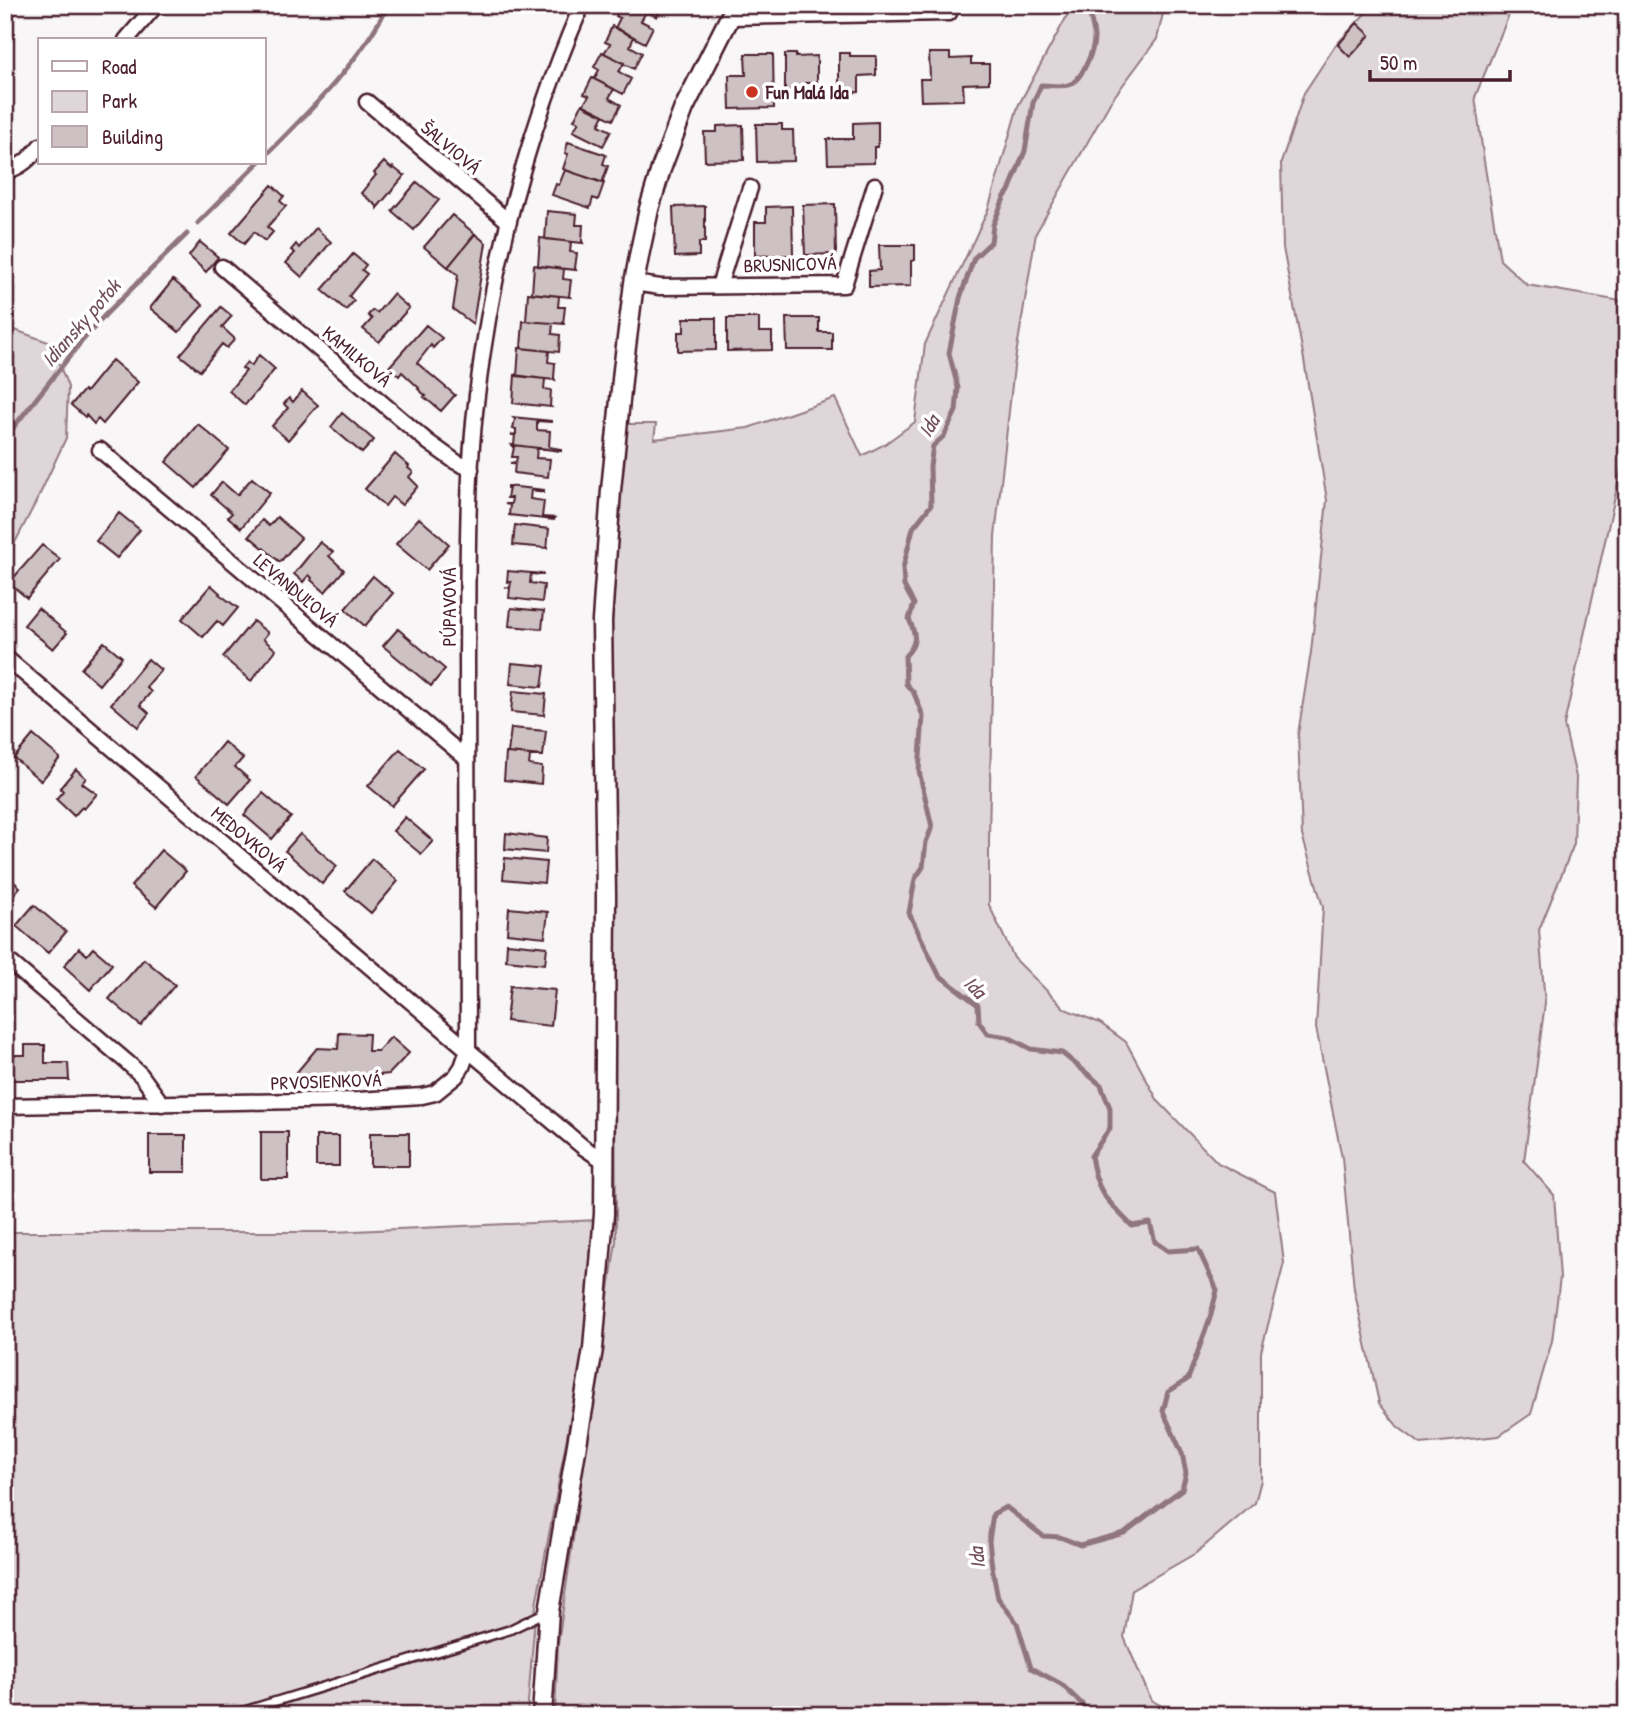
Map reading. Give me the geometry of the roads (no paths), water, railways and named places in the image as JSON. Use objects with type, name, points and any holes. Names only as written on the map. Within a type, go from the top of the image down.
[{"type":"street","points":[[127,38],[156,5]]},
{"type":"street","name":"PÚPAVOVÁ","points":[[468,1050],[468,519],[477,395],[492,295],[517,184],[537,121],[582,5]]},
{"type":"street","points":[[542,1715],[549,1611],[593,1349],[604,1214],[606,896],[603,603],[623,370],[634,284],[649,209],[684,108],[732,11],[949,13]]},
{"type":"street","name":"ŠALVIOVÁ","points":[[368,102],[509,222]]},
{"type":"street","points":[[5,172],[26,162],[38,148]]},
{"type":"street","name":"BRUSNICOVÁ","points":[[634,284],[660,287],[844,285],[875,185]]},
{"type":"street","name":"BRUSNICOVÁ","points":[[719,286],[750,188]]},
{"type":"street","name":"KAMILKOVÁ","points":[[222,267],[428,442],[471,469]]},
{"type":"street","name":"LEVANDUĽOVÁ","points":[[100,450],[467,759]]},
{"type":"street","name":"MEDOVKOVÁ","points":[[5,657],[468,1050]]},
{"type":"street","points":[[5,958],[141,1075],[162,1104]]},
{"type":"street","points":[[468,1050],[583,1147],[604,1161]]},
{"type":"street","name":"PRVOSIENKOVÁ","points":[[5,1105],[358,1100],[422,1096],[435,1093],[456,1076],[468,1050]]},
{"type":"lane","points":[[231,1715],[509,1630],[549,1611]]},
{"type":"waterway","name":"Idiansky potok","points":[[266,155],[349,66],[388,5]]},
{"type":"waterway","name":"Ida","points":[[1090,1715],[1061,1684],[1031,1668],[1017,1623],[998,1598],[989,1541],[993,1514],[1006,1507],[1043,1536],[1060,1537],[1080,1545],[1124,1533],[1182,1489],[1186,1473],[1182,1453],[1163,1411],[1168,1392],[1188,1379],[1217,1290],[1198,1249],[1168,1251],[1155,1242],[1150,1223],[1132,1226],[1104,1196],[1096,1179],[1091,1156],[1110,1128],[1110,1108],[1101,1085],[1062,1053],[1031,1049],[1008,1037],[988,1034],[979,1022],[978,1005],[939,975],[909,913],[915,879],[923,867],[926,842],[932,827],[919,771],[923,716],[914,693],[906,684],[905,656],[914,639],[909,619],[914,604],[904,586],[903,568],[913,528],[931,505],[930,466],[933,446],[944,436],[956,411],[958,388],[949,353],[960,298],[974,258],[991,242],[993,225],[1025,151],[1033,103],[1041,85],[1059,86],[1073,83],[1086,65],[1094,38],[1091,5]]},
{"type":"waterway","name":"Idiansky potok","points":[[198,223],[257,164]]},
{"type":"waterway","name":"Idiansky potok","points":[[5,438],[81,342],[187,234]]},
{"type":"place","name":"Fun Malá Ida","points":[[752,92]]}]
